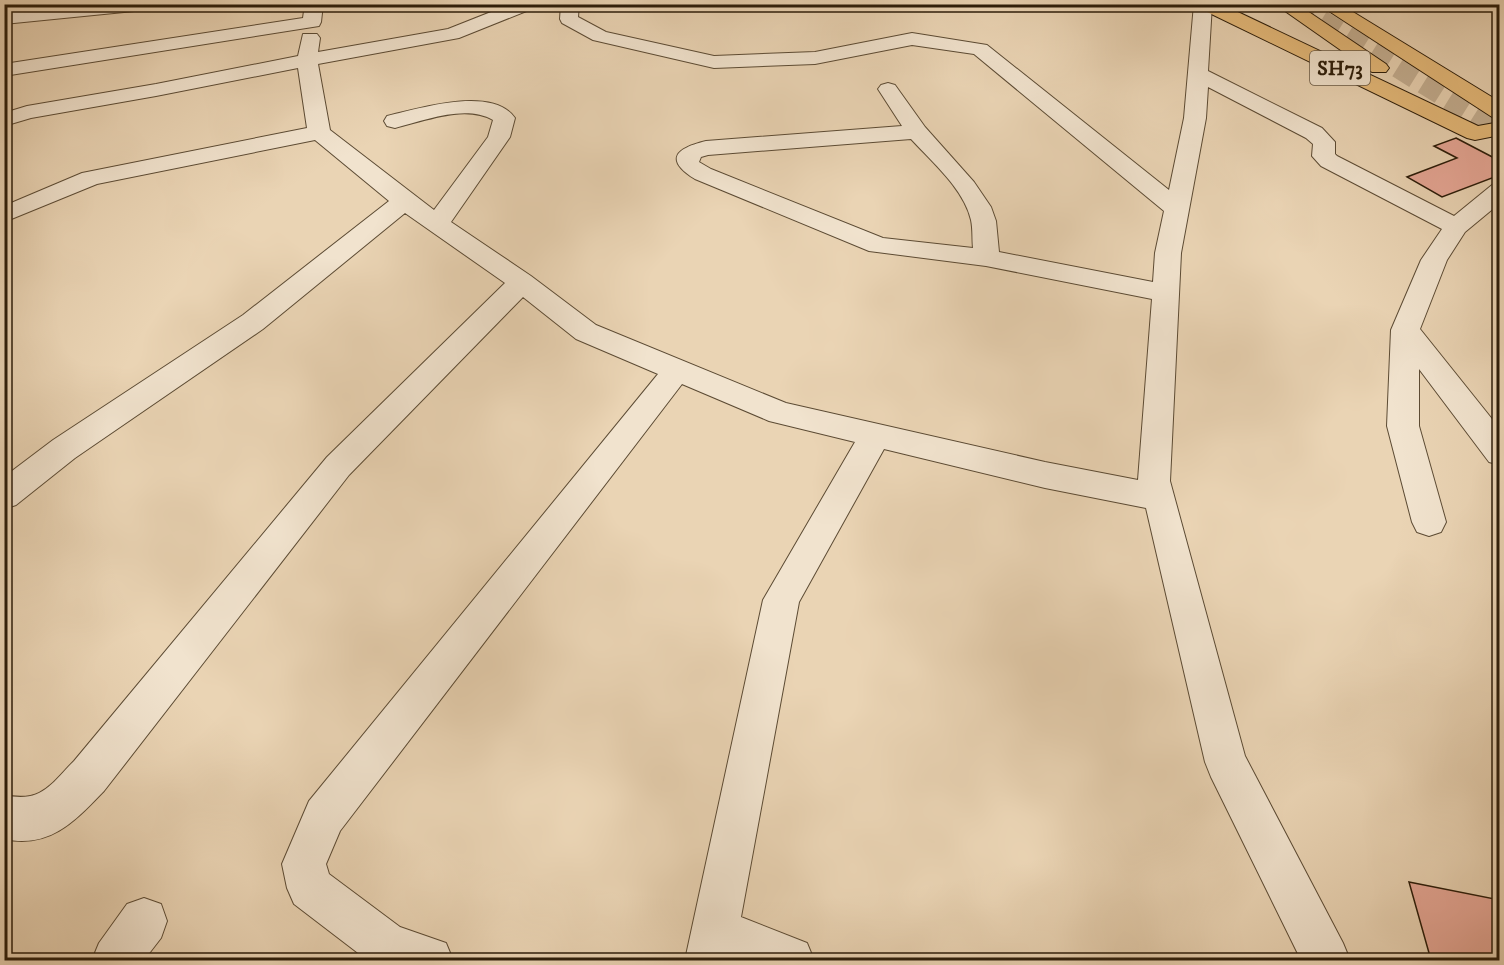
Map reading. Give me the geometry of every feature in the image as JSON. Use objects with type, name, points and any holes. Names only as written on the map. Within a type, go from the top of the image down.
[{"type":"main road","name":"SH73","points":[[1204,4],[1475,133]]},
{"type":"main road","name":"SH73","points":[[1284,4],[1500,150]]},
{"type":"main road","points":[[1327,4],[1500,112]]},
{"type":"main road","points":[[1475,133],[1500,128]]},
{"type":"street","points":[[4,18],[154,4]]},
{"type":"street","points":[[528,4],[452,34],[307,60],[16,116],[8,70],[313,13],[307,60],[319,132],[404,201],[522,282],[586,332],[780,413],[1045,476],[1160,498]]},
{"type":"street","points":[[570,4],[569,19],[600,36],[714,62],[815,58],[912,39],[981,49],[1177,209]]},
{"type":"street","points":[[1204,4],[1195,118],[1168,253],[1154,482],[1160,498],[1226,762],[1326,960]]},
{"type":"street","points":[[1198,74],[1314,133],[1324,142],[1323,156],[1329,162],[1456,226]]},
{"type":"street","points":[[888,89],[917,132],[966,187],[979,207],[984,221],[986,258]]},
{"type":"street","points":[[395,121],[455,109],[483,107],[496,111],[504,118],[499,137],[437,224]]},
{"type":"street","points":[[4,215],[90,178],[319,132]]},
{"type":"street","points":[[917,132],[706,148],[693,152],[688,158],[688,165],[713,178],[878,245],[986,258],[1166,293]]},
{"type":"street","points":[[1429,522],[1403,426],[1405,330],[1434,260],[1456,226],[1500,190]]},
{"type":"street","points":[[4,496],[64,449],[253,322],[404,201]]},
{"type":"street","points":[[4,817],[34,821],[56,809],[89,777],[338,466],[522,282]]},
{"type":"street","points":[[1405,330],[1500,453]]},
{"type":"street","points":[[398,956],[310,888],[304,864],[324,816],[677,370]]},
{"type":"street","points":[[790,960],[712,946],[781,600],[875,436]]},
{"type":"street","points":[[116,960],[144,921]]},
{"type":"building","points":[[1456,138],[1500,161],[1498,172],[1500,175],[1442,197],[1407,177],[1457,158],[1434,146]]},
{"type":"building","points":[[1409,882],[1500,900],[1500,960],[1431,960]]},
{"type":"tunnel","points":[[1296,4],[1500,132]]}]
